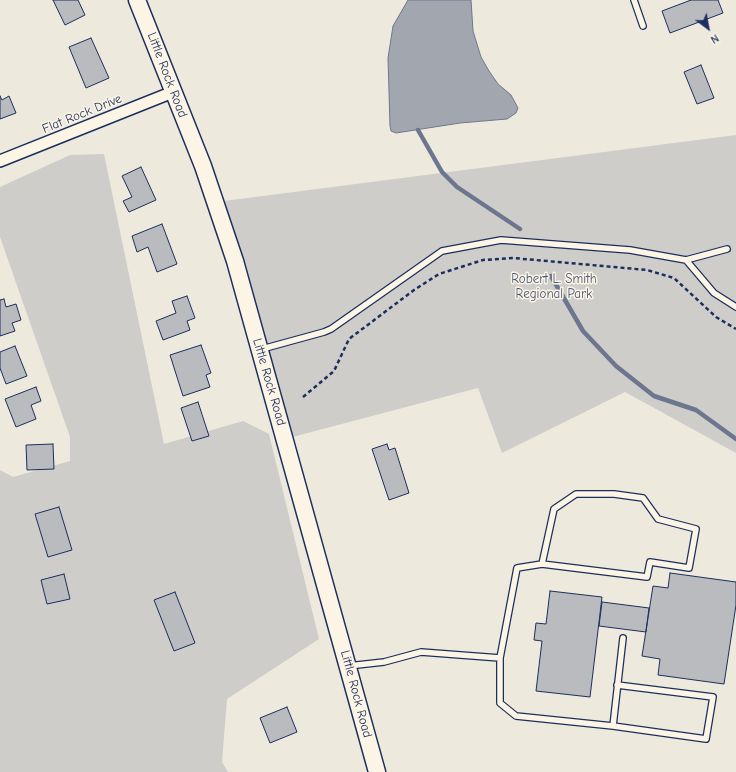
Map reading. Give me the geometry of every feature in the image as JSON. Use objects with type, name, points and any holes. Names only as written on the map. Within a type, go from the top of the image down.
[{"type":"main road","name":"Little Rock Road","points":[[137,0],[216,202],[260,350],[377,772]]},
{"type":"street","name":"Flat Rock Drive","points":[[0,161],[174,92]]},
{"type":"lane","points":[[634,0],[643,26]]},
{"type":"lane","points":[[260,350],[324,332],[442,251],[501,240],[630,250],[686,260],[727,250]]},
{"type":"lane","points":[[686,260],[714,292],[736,307]]},
{"type":"lane","points":[[542,564],[554,509],[576,494],[614,494],[643,498],[658,519],[696,528],[689,568],[650,562],[647,577],[542,564],[517,568],[500,658],[500,703],[516,716],[613,726],[706,739],[713,696],[617,685]]},
{"type":"lane","points":[[613,726],[623,638]]},
{"type":"lane","points":[[348,666],[384,662],[422,652],[500,658]]},
{"type":"path","points":[[303,397],[334,372],[350,339],[414,290],[439,274],[483,260],[513,258],[647,270],[674,278],[716,317],[736,329]]},
{"type":"green space","name":"Robert L. Smith Regional Park","points":[[736,135],[736,453],[625,392],[502,453],[478,388],[285,439],[216,202]]},
{"type":"green space","points":[[104,154],[164,444],[243,421],[269,434],[319,639],[227,699],[222,762],[228,772],[0,772],[0,470],[13,477],[70,461],[70,437],[0,237],[0,187],[70,155]]},
{"type":"shaded area","points":[[408,0],[471,0],[473,31],[481,57],[498,84],[511,95],[518,108],[516,113],[507,119],[460,123],[396,133],[391,131],[388,58],[393,26]]},
{"type":"building","points":[[53,0],[78,0],[85,15],[65,25]]},
{"type":"building","points":[[691,0],[718,0],[723,13],[670,33],[662,11]]},
{"type":"building","points":[[91,38],[109,78],[86,88],[69,47]]},
{"type":"building","points":[[701,65],[714,98],[697,104],[684,72]]},
{"type":"building","points":[[0,96],[2,100],[9,96],[16,113],[0,119]]},
{"type":"building","points":[[141,167],[156,200],[129,212],[123,201],[132,197],[122,176]]},
{"type":"building","points":[[162,224],[177,264],[157,272],[148,247],[137,252],[132,236]]},
{"type":"building","points":[[187,296],[195,318],[187,321],[190,330],[163,340],[156,321],[176,313],[172,301]]},
{"type":"building","points":[[4,299],[6,307],[16,304],[21,320],[12,323],[15,331],[0,336],[0,300]]},
{"type":"building","points":[[201,345],[211,373],[206,375],[210,387],[183,396],[170,355]]},
{"type":"building","points":[[15,346],[27,376],[6,384],[0,368],[0,352]]},
{"type":"building","points":[[36,387],[41,401],[31,405],[36,419],[16,427],[5,399]]},
{"type":"building","points":[[198,402],[209,436],[192,441],[181,408]]},
{"type":"building","points":[[53,444],[54,469],[27,470],[26,445]]},
{"type":"building","points":[[387,444],[389,450],[395,448],[409,493],[389,500],[372,449]]},
{"type":"building","points":[[59,507],[72,550],[48,557],[35,514]]},
{"type":"building","points":[[670,573],[736,582],[736,605],[724,684],[658,675],[660,659],[642,656],[653,586],[668,588]]},
{"type":"building","points":[[64,574],[70,599],[47,604],[41,580]]},
{"type":"building","points":[[550,591],[602,597],[590,697],[536,691],[542,641],[534,640],[536,623],[546,624]]},
{"type":"building","points":[[175,592],[195,643],[174,651],[154,600]]},
{"type":"building","points":[[602,602],[649,608],[646,632],[599,626]]},
{"type":"building","points":[[287,707],[297,732],[270,743],[260,718]]},
{"type":"waterway","points":[[418,130],[442,172],[457,187],[520,229]]},
{"type":"waterway","points":[[551,276],[583,331],[616,366],[654,396],[696,410],[736,439]]}]
